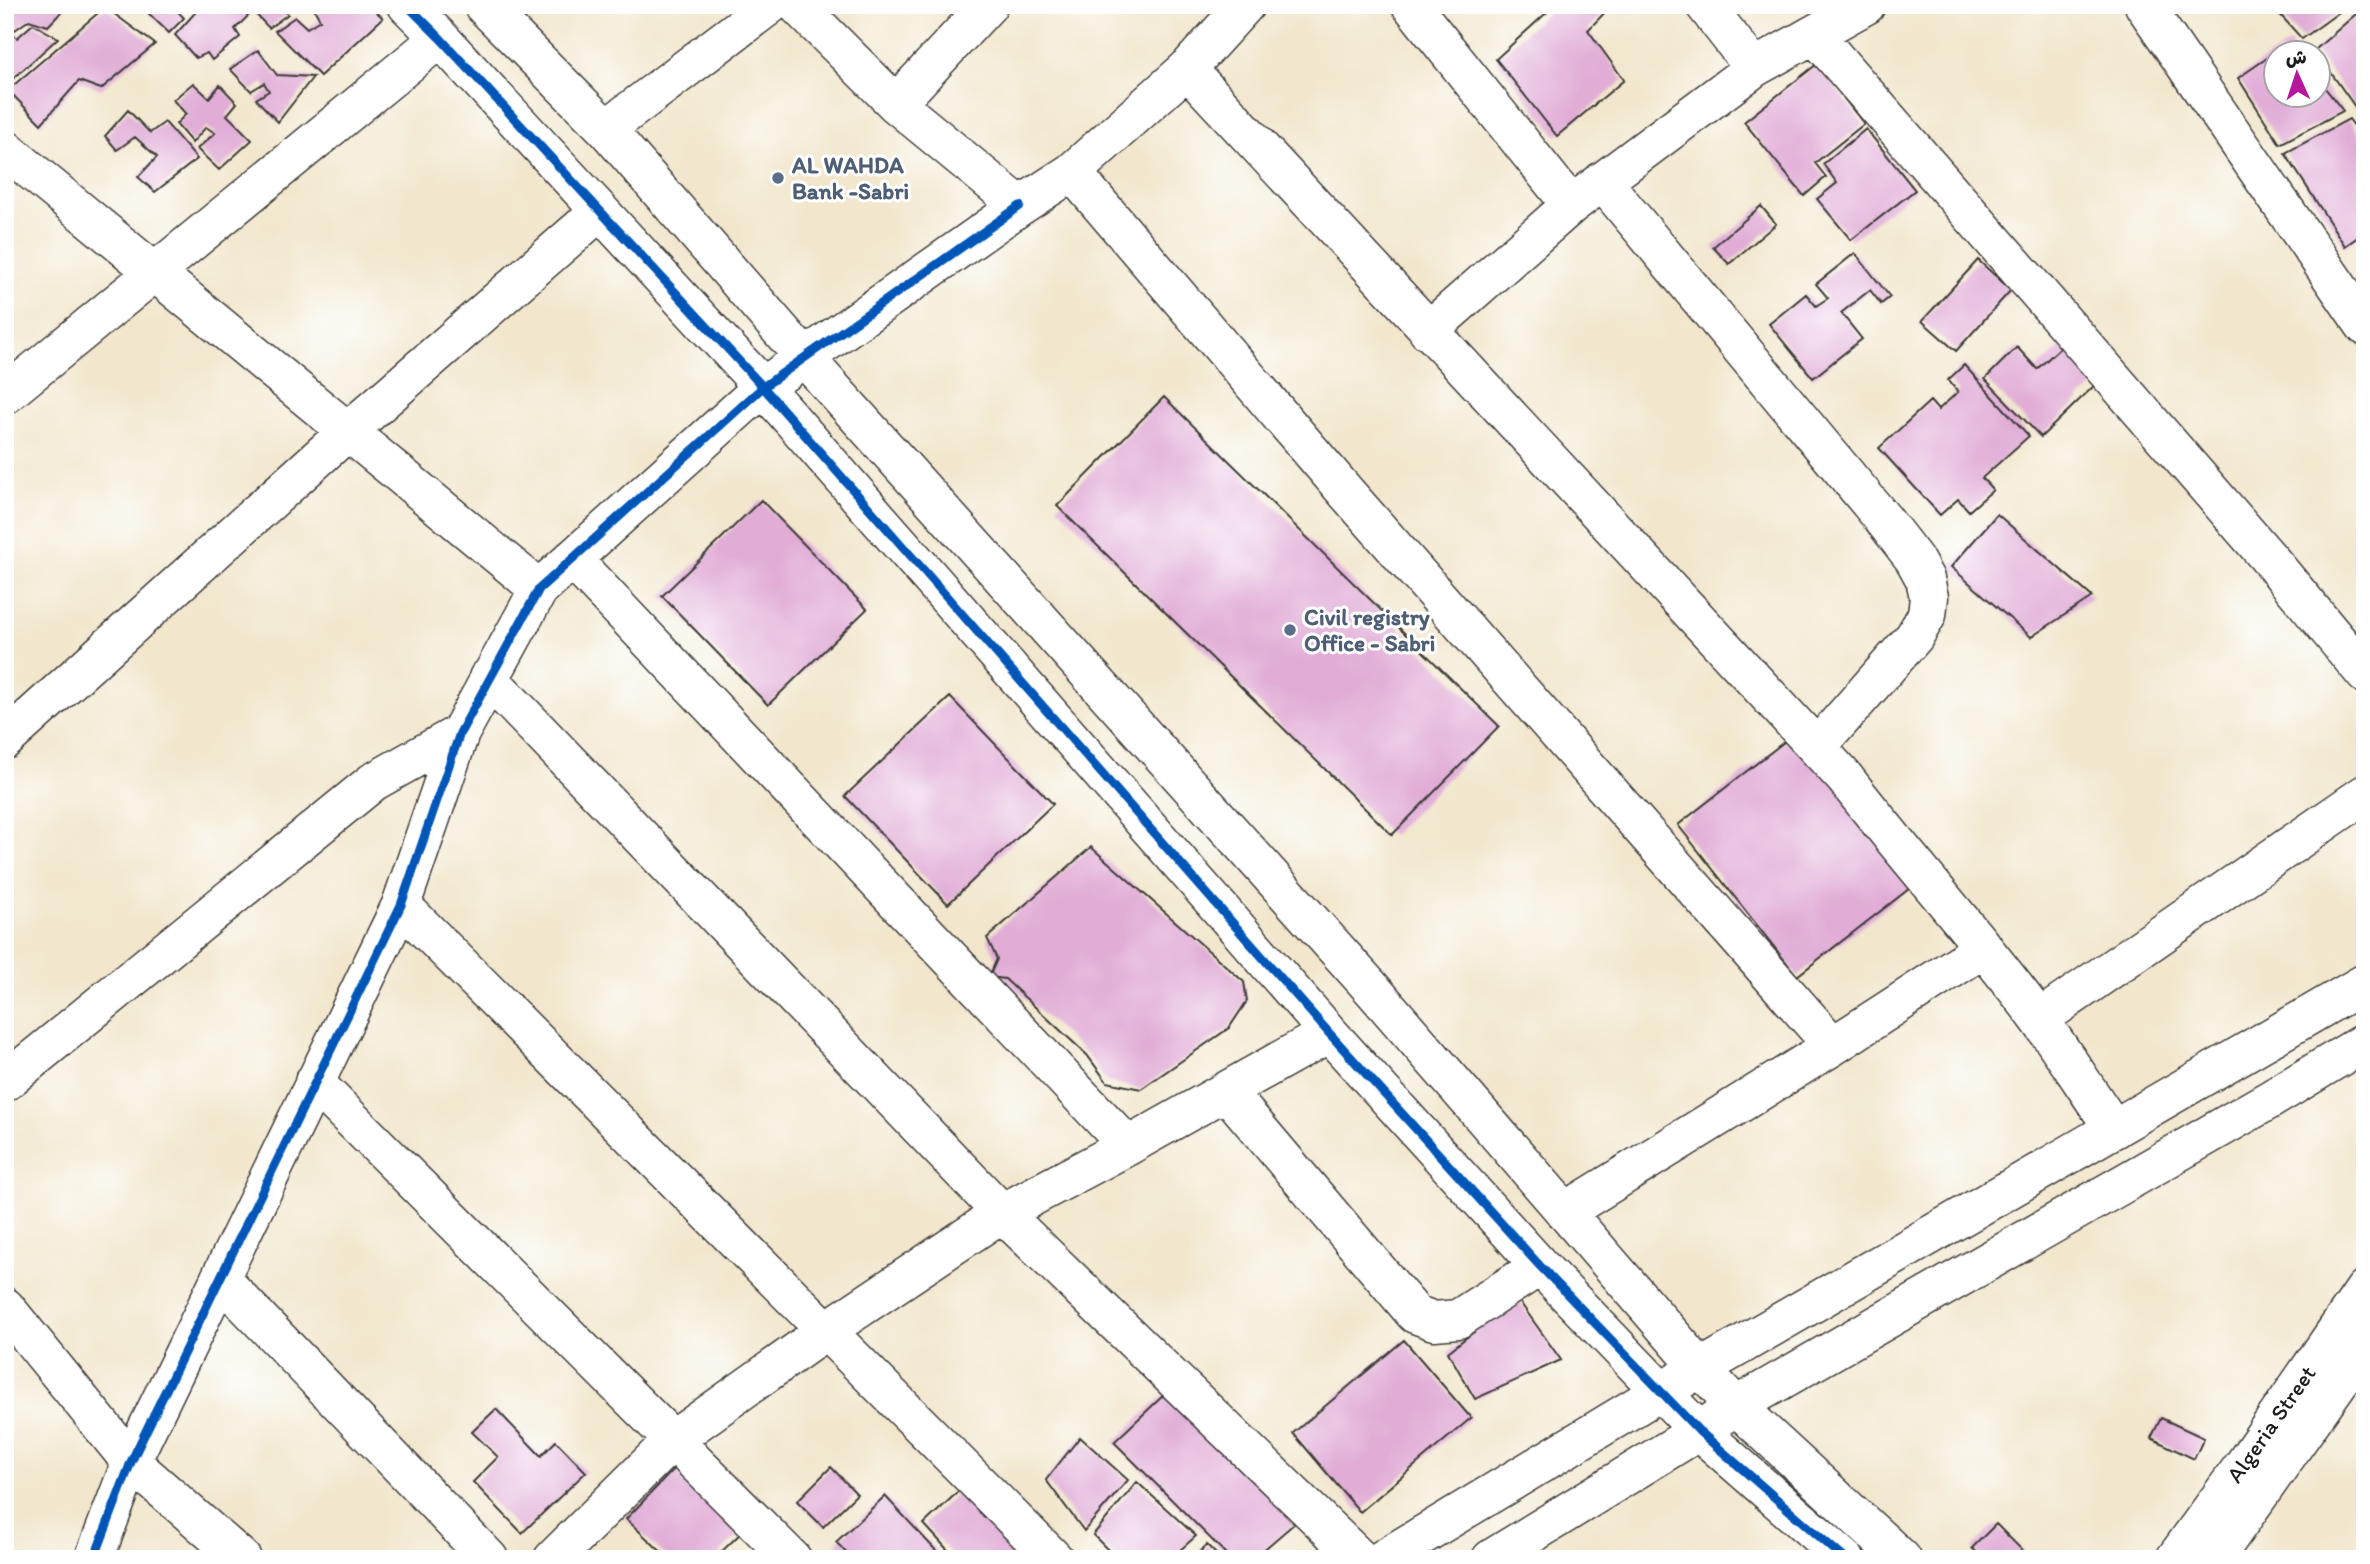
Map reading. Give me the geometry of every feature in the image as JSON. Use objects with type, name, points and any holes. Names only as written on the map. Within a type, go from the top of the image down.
[{"type":"street","points":[[407,5],[763,387],[1329,1033],[1540,1266],[1699,1431],[1845,1559]]},
{"type":"street","points":[[483,5],[606,128],[804,357],[1374,991],[1701,1369],[1736,1406],[1902,1559]]},
{"type":"street","points":[[606,128],[770,5]]},
{"type":"street","points":[[797,5],[896,104],[1020,206]]},
{"type":"street","points":[[896,104],[988,5]]},
{"type":"street","points":[[94,1559],[131,1462],[401,905],[460,733],[539,589],[763,387],[1072,172],[1187,69],[1245,5]]},
{"type":"street","points":[[1411,5],[1571,205]]},
{"type":"street","points":[[1705,5],[1754,68]]},
{"type":"street","points":[[1428,331],[1602,181],[1754,68],[1866,5]]},
{"type":"street","points":[[2144,5],[2365,326]]},
{"type":"street","points":[[1815,35],[2272,562],[2365,674]]},
{"type":"street","points":[[5,396],[440,38]]},
{"type":"street","points":[[1187,69],[1844,777],[2039,1019],[2114,1129]]},
{"type":"street","points":[[5,149],[539,589]]},
{"type":"street","points":[[1072,172],[1354,500],[1833,1046]]},
{"type":"street","points":[[1602,181],[1883,519],[1914,559],[1925,579],[1929,597],[1927,615],[1914,637],[1817,747]]},
{"type":"street","points":[[5,740],[347,432],[600,211]]},
{"type":"street","points":[[572,559],[1128,1146]]},
{"type":"street","points":[[488,678],[1002,1213],[1360,1559]]},
{"type":"street","points":[[5,1082],[373,782],[460,733]]},
{"type":"street","points":[[2039,1019],[2365,794]]},
{"type":"street","points":[[401,905],[1054,1559]]},
{"type":"street","points":[[1566,1211],[1833,1046],[1984,948]]},
{"type":"street","points":[[1383,1559],[1660,1392],[2365,983]]},
{"type":"street","points":[[553,1559],[674,1439],[827,1330],[1002,1213],[1227,1092],[1329,1033]]},
{"type":"street","points":[[1491,1559],[1736,1406],[2271,1099],[2365,1042]]},
{"type":"street","points":[[314,1082],[792,1559]]},
{"type":"street","points":[[1227,1092],[1415,1314],[1434,1321],[1458,1319],[1540,1266]]},
{"type":"street","points":[[220,1278],[489,1559]]},
{"type":"street","name":"Algeria Street","points":[[2175,1559],[2365,1289]]},
{"type":"street","points":[[5,1307],[131,1462],[242,1559]]},
{"type":"street","name":"Algeria Street","points":[[2214,1559],[2365,1345]]},
{"type":"building","points":[[5,5],[68,5],[48,26],[29,20],[15,30],[5,19]]},
{"type":"building","points":[[140,5],[172,5],[184,18],[169,33]]},
{"type":"building","points":[[202,5],[241,5],[250,14],[235,29],[240,37],[212,60],[207,53],[196,58],[175,35]]},
{"type":"building","points":[[247,5],[280,5],[288,14],[269,28]]},
{"type":"building","points":[[312,5],[369,5],[383,18],[320,76],[275,31],[295,17],[307,28],[320,20]]},
{"type":"building","points":[[1555,5],[1609,5],[1588,30],[1624,80],[1557,136],[1496,59]]},
{"type":"building","points":[[2282,5],[2349,5],[2303,38],[2276,10]]},
{"type":"building","points":[[2365,6],[2365,121],[2332,74],[2332,38],[2329,38]]},
{"type":"building","points":[[105,7],[155,44],[101,89],[79,81],[41,124],[8,90]]},
{"type":"building","points":[[33,24],[58,38],[5,86],[5,29],[17,38]]},
{"type":"building","points":[[258,50],[277,75],[313,77],[278,122],[256,99],[269,91],[264,83],[251,91],[230,69]]},
{"type":"building","points":[[2262,62],[2262,108],[2332,108],[2332,97],[2343,111],[2280,144],[2238,78]]},
{"type":"building","points":[[1817,64],[1864,124],[1815,163],[1826,177],[1804,196],[1744,122]]},
{"type":"building","points":[[193,83],[209,98],[220,85],[237,103],[227,115],[252,140],[219,170],[197,149],[215,133],[206,127],[192,143],[176,124],[186,114],[173,100]]},
{"type":"building","points":[[128,110],[150,133],[165,122],[197,159],[155,192],[138,177],[157,157],[135,137],[117,150],[105,136]]},
{"type":"building","points":[[2349,119],[2365,141],[2365,232],[2345,246],[2285,153]]},
{"type":"building","points":[[1866,129],[1915,190],[1851,240],[1817,199],[1837,183],[1823,164]]},
{"type":"building","points":[[1761,206],[1776,224],[1729,264],[1713,247]]},
{"type":"building","points":[[1855,253],[1890,297],[1881,304],[1870,290],[1841,313],[1862,339],[1813,378],[1769,324],[1806,294],[1816,306],[1828,298],[1816,284]]},
{"type":"building","points":[[1978,260],[2011,290],[1956,351],[1922,321]]},
{"type":"building","points":[[2062,346],[2098,382],[2041,437],[1985,379],[2017,347],[2037,369]]},
{"type":"building","points":[[1964,365],[2029,436],[1982,478],[1993,490],[1969,511],[1958,499],[1940,515],[1879,448],[1930,401],[1938,410],[1958,392],[1948,380]]},
{"type":"building","points":[[1164,397],[1499,726],[1392,835],[1057,506]]},
{"type":"building","points":[[761,500],[867,609],[768,705],[662,596]]},
{"type":"building","points":[[1997,514],[2092,597],[2031,637],[1951,567]]},
{"type":"building","points":[[950,697],[1053,804],[948,904],[845,796]]},
{"type":"building","points":[[1803,727],[1923,878],[1797,976],[1678,825]]},
{"type":"building","points":[[1091,847],[1244,982],[1247,1001],[1229,1028],[1141,1089],[1107,1082],[1087,1055],[1005,979],[989,977],[997,959],[987,938]]},
{"type":"building","points":[[1517,1298],[1561,1360],[1475,1399],[1448,1352]]},
{"type":"building","points":[[1404,1340],[1471,1418],[1360,1512],[1293,1433]]},
{"type":"building","points":[[1167,1392],[1295,1523],[1253,1559],[1231,1559],[1114,1442]]},
{"type":"building","points":[[496,1409],[541,1456],[556,1441],[586,1472],[522,1533],[473,1482],[498,1457],[472,1432]]},
{"type":"building","points":[[2161,1418],[2204,1438],[2194,1459],[2151,1438]]},
{"type":"building","points":[[1080,1437],[1128,1480],[1084,1531],[1046,1480]]},
{"type":"building","points":[[676,1467],[746,1528],[714,1559],[669,1559],[626,1519]]},
{"type":"building","points":[[831,1467],[857,1494],[823,1527],[797,1501]]},
{"type":"building","points":[[1137,1482],[1196,1536],[1170,1559],[1117,1559],[1093,1535]]},
{"type":"building","points":[[964,1486],[1032,1559],[956,1559],[924,1524]]},
{"type":"building","points":[[885,1496],[942,1557],[940,1559],[852,1559],[836,1542]]},
{"type":"building","points":[[1996,1524],[2025,1553],[2020,1559],[1984,1559],[1972,1548]]},
{"type":"building","points":[[1207,1545],[1221,1559],[1192,1559]]},
{"type":"cycle path","points":[[407,5],[763,387],[1329,1033],[1540,1266],[1699,1431],[1845,1559]]},
{"type":"cycle path","points":[[94,1559],[131,1462],[401,905],[460,733],[539,589],[763,387],[1020,206]]},
{"type":"place","name":"AL WAHDA Bank -Sabri","points":[[778,178]]},
{"type":"place","name":"Civil registry Office - Sabri","points":[[1290,630]]}]
